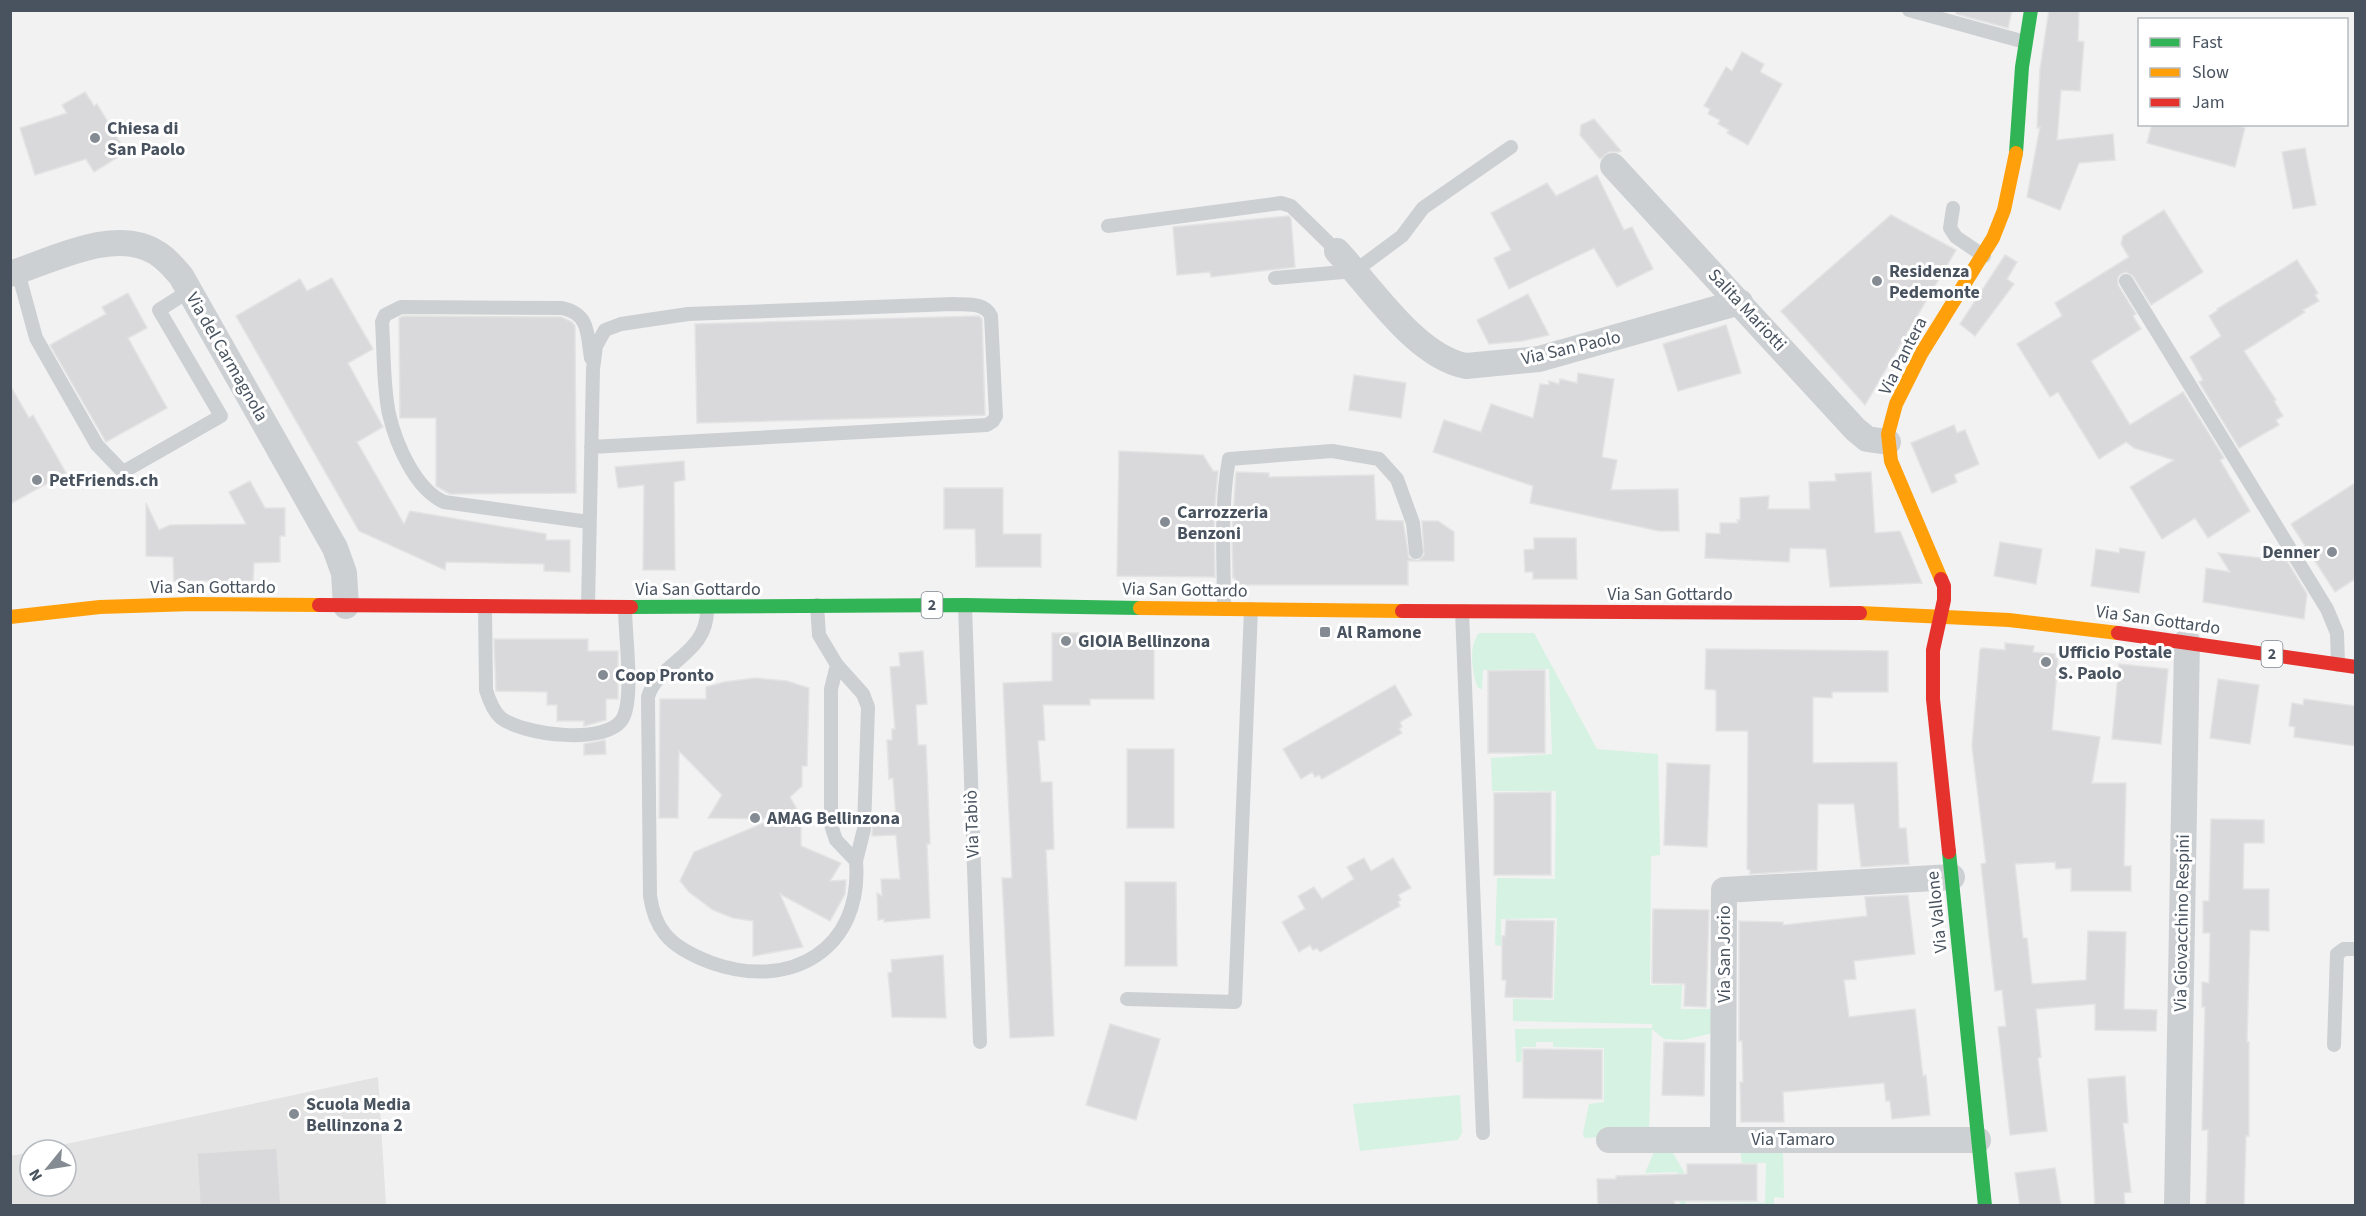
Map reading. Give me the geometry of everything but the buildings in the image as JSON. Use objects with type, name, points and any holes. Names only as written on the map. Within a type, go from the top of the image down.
[{"type":"main road","name":"Via Pantera","points":[[1887,442],[1890,423],[1915,367],[1946,311],[1984,256],[2000,222],[2013,177],[2025,42],[2031,10]]},
{"type":"main road","points":[[1887,442],[1891,461],[1942,576],[1945,596],[1941,616]]},
{"type":"main road","name":"Via San Gottardo","points":[[10,616],[68,609],[152,605],[707,608],[964,605],[1854,613],[2009,620],[2187,641],[2355,668]]},
{"type":"main road","name":"Via Vallone","points":[[1941,616],[1933,651],[1933,699],[1985,1206]]},
{"type":"street","name":"Salita Mariotti","points":[[1613,165],[1856,429],[1868,439],[1887,442]]},
{"type":"street","name":"Via del Carmagnola","points":[[14,273],[93,246],[120,241],[146,247],[158,254],[180,276],[335,548],[344,573],[346,606]]},
{"type":"street","name":"Via San Paolo","points":[[1337,251],[1402,325],[1431,352],[1445,360],[1466,366],[1539,359],[1740,303]]},
{"type":"street","name":"Via Giovacchino Respini","points":[[2176,1206],[2187,641]]},
{"type":"street","name":"Via San Jorio","points":[[1723,1138],[1724,890],[1952,877]]},
{"type":"street","name":"Via Tamaro","points":[[1609,1140],[1723,1138],[1978,1140]]},
{"type":"lane","points":[[1908,10],[2025,42]]},
{"type":"lane","points":[[1275,278],[1356,271],[1402,236],[1424,208],[1511,147]]},
{"type":"lane","points":[[1108,226],[1281,203],[1291,206],[1337,251]]},
{"type":"lane","points":[[1953,208],[1950,228],[1956,237],[1984,256]]},
{"type":"lane","points":[[14,273],[36,338],[97,445],[123,472],[221,416],[159,310],[189,291]]},
{"type":"lane","points":[[2126,281],[2327,609],[2337,633],[2338,665]]},
{"type":"lane","points":[[588,607],[591,447],[593,369],[596,346],[605,330],[621,324],[688,314],[953,304],[983,306],[989,309],[993,325],[996,416],[987,424],[591,447]]},
{"type":"lane","points":[[590,522],[444,502],[426,491],[402,449],[389,413],[382,322],[385,315],[401,307],[562,308],[573,310],[582,318],[593,369]]},
{"type":"lane","points":[[1224,609],[1226,474],[1229,459],[1332,451],[1379,459],[1397,479],[1413,523],[1416,552]]},
{"type":"lane","points":[[707,608],[706,626],[694,645],[656,682],[648,697],[650,896],[655,918],[665,934],[684,950],[726,968],[761,972],[780,970],[816,956],[839,936],[853,906],[857,890],[856,861],[864,829],[868,707],[863,694],[837,665],[819,635],[817,605]]},
{"type":"lane","name":"Via Tabiò","points":[[964,605],[980,1042]]},
{"type":"lane","points":[[485,606],[486,690],[489,701],[500,717],[508,722],[539,732],[555,734],[604,732],[612,729],[622,719],[628,696],[625,608]]},
{"type":"lane","points":[[1128,999],[1235,1002],[1251,609]]},
{"type":"lane","points":[[1462,611],[1483,1133]]},
{"type":"lane","points":[[837,665],[831,689],[831,825],[836,840],[856,861]]},
{"type":"lane","points":[[2334,1045],[2337,954],[2344,949],[2355,949]]},
{"type":"shaded area","name":"Scuola Media Bellinzona 2","points":[[378,1077],[386,1205],[11,1205],[10,1156],[18,1154],[18,1198],[78,1198],[78,1141]]},
{"type":"green space","points":[[1479,633],[1534,633],[1597,749],[1658,754],[1660,855],[1651,856],[1650,985],[1682,985],[1681,1009],[1712,1009],[1713,1033],[1683,1040],[1664,1039],[1652,1029],[1649,1130],[1631,1135],[1584,1138],[1589,1104],[1604,1102],[1604,1048],[1553,1047],[1553,1042],[1536,1042],[1536,1047],[1522,1047],[1521,1062],[1516,1062],[1515,1029],[1652,1028],[1652,1024],[1513,1021],[1513,999],[1554,1000],[1557,918],[1501,919],[1501,946],[1495,945],[1497,878],[1555,879],[1556,791],[1492,791],[1491,758],[1552,754],[1549,669],[1483,670],[1482,689],[1478,688],[1474,675],[1472,652]]},
{"type":"green space","points":[[1460,1095],[1462,1133],[1458,1140],[1360,1151],[1353,1104]]},
{"type":"green space","points":[[1670,1148],[1684,1172],[1686,1204],[1765,1203],[1766,1163],[1742,1163],[1740,1150],[1783,1151],[1784,1198],[1774,1197],[1774,1205],[1680,1205],[1677,1172],[1645,1173],[1654,1152]]},
{"type":"traffic: fast","points":[[2016,153],[2022,67],[2031,10]]},
{"type":"traffic: fast","points":[[631,607],[965,605],[1140,608]]},
{"type":"traffic: fast","points":[[1949,852],[1985,1206]]},
{"type":"traffic: slow","points":[[1941,579],[1891,461],[1888,434],[1896,404],[1921,354],[1993,238],[2004,210],[2016,153]]},
{"type":"traffic: slow","points":[[10,617],[100,607],[193,604],[319,605]]},
{"type":"traffic: slow","points":[[1140,608],[1402,611]]},
{"type":"traffic: slow","points":[[1860,613],[2009,620],[2118,633]]},
{"type":"traffic: jam","points":[[1941,579],[1944,586],[1944,600],[1933,650],[1933,699],[1949,852]]},
{"type":"traffic: jam","points":[[319,605],[631,607]]},
{"type":"traffic: jam","points":[[1402,611],[1860,613]]},
{"type":"traffic: jam","points":[[2118,633],[2356,667]]},
{"type":"place","name":"Chiesa di San Paolo","points":[[95,138]]},
{"type":"place","name":"Residenza Pedemonte","points":[[1877,281]]},
{"type":"place","name":"PetFriends.ch","points":[[37,480]]},
{"type":"place","name":"Carrozzeria Benzoni","points":[[1165,522]]},
{"type":"place","name":"Denner","points":[[2332,552]]},
{"type":"place","name":"Al Ramone","points":[[1325,632]]},
{"type":"place","name":"GIOIA Bellinzona","points":[[1066,641]]},
{"type":"place","name":"Ufficio Postale S. Paolo","points":[[2046,662]]},
{"type":"place","name":"Coop Pronto","points":[[603,675]]},
{"type":"place","name":"AMAG Bellinzona","points":[[755,818]]},
{"type":"place","name":"Scuola Media Bellinzona 2","points":[[294,1114]]}]
